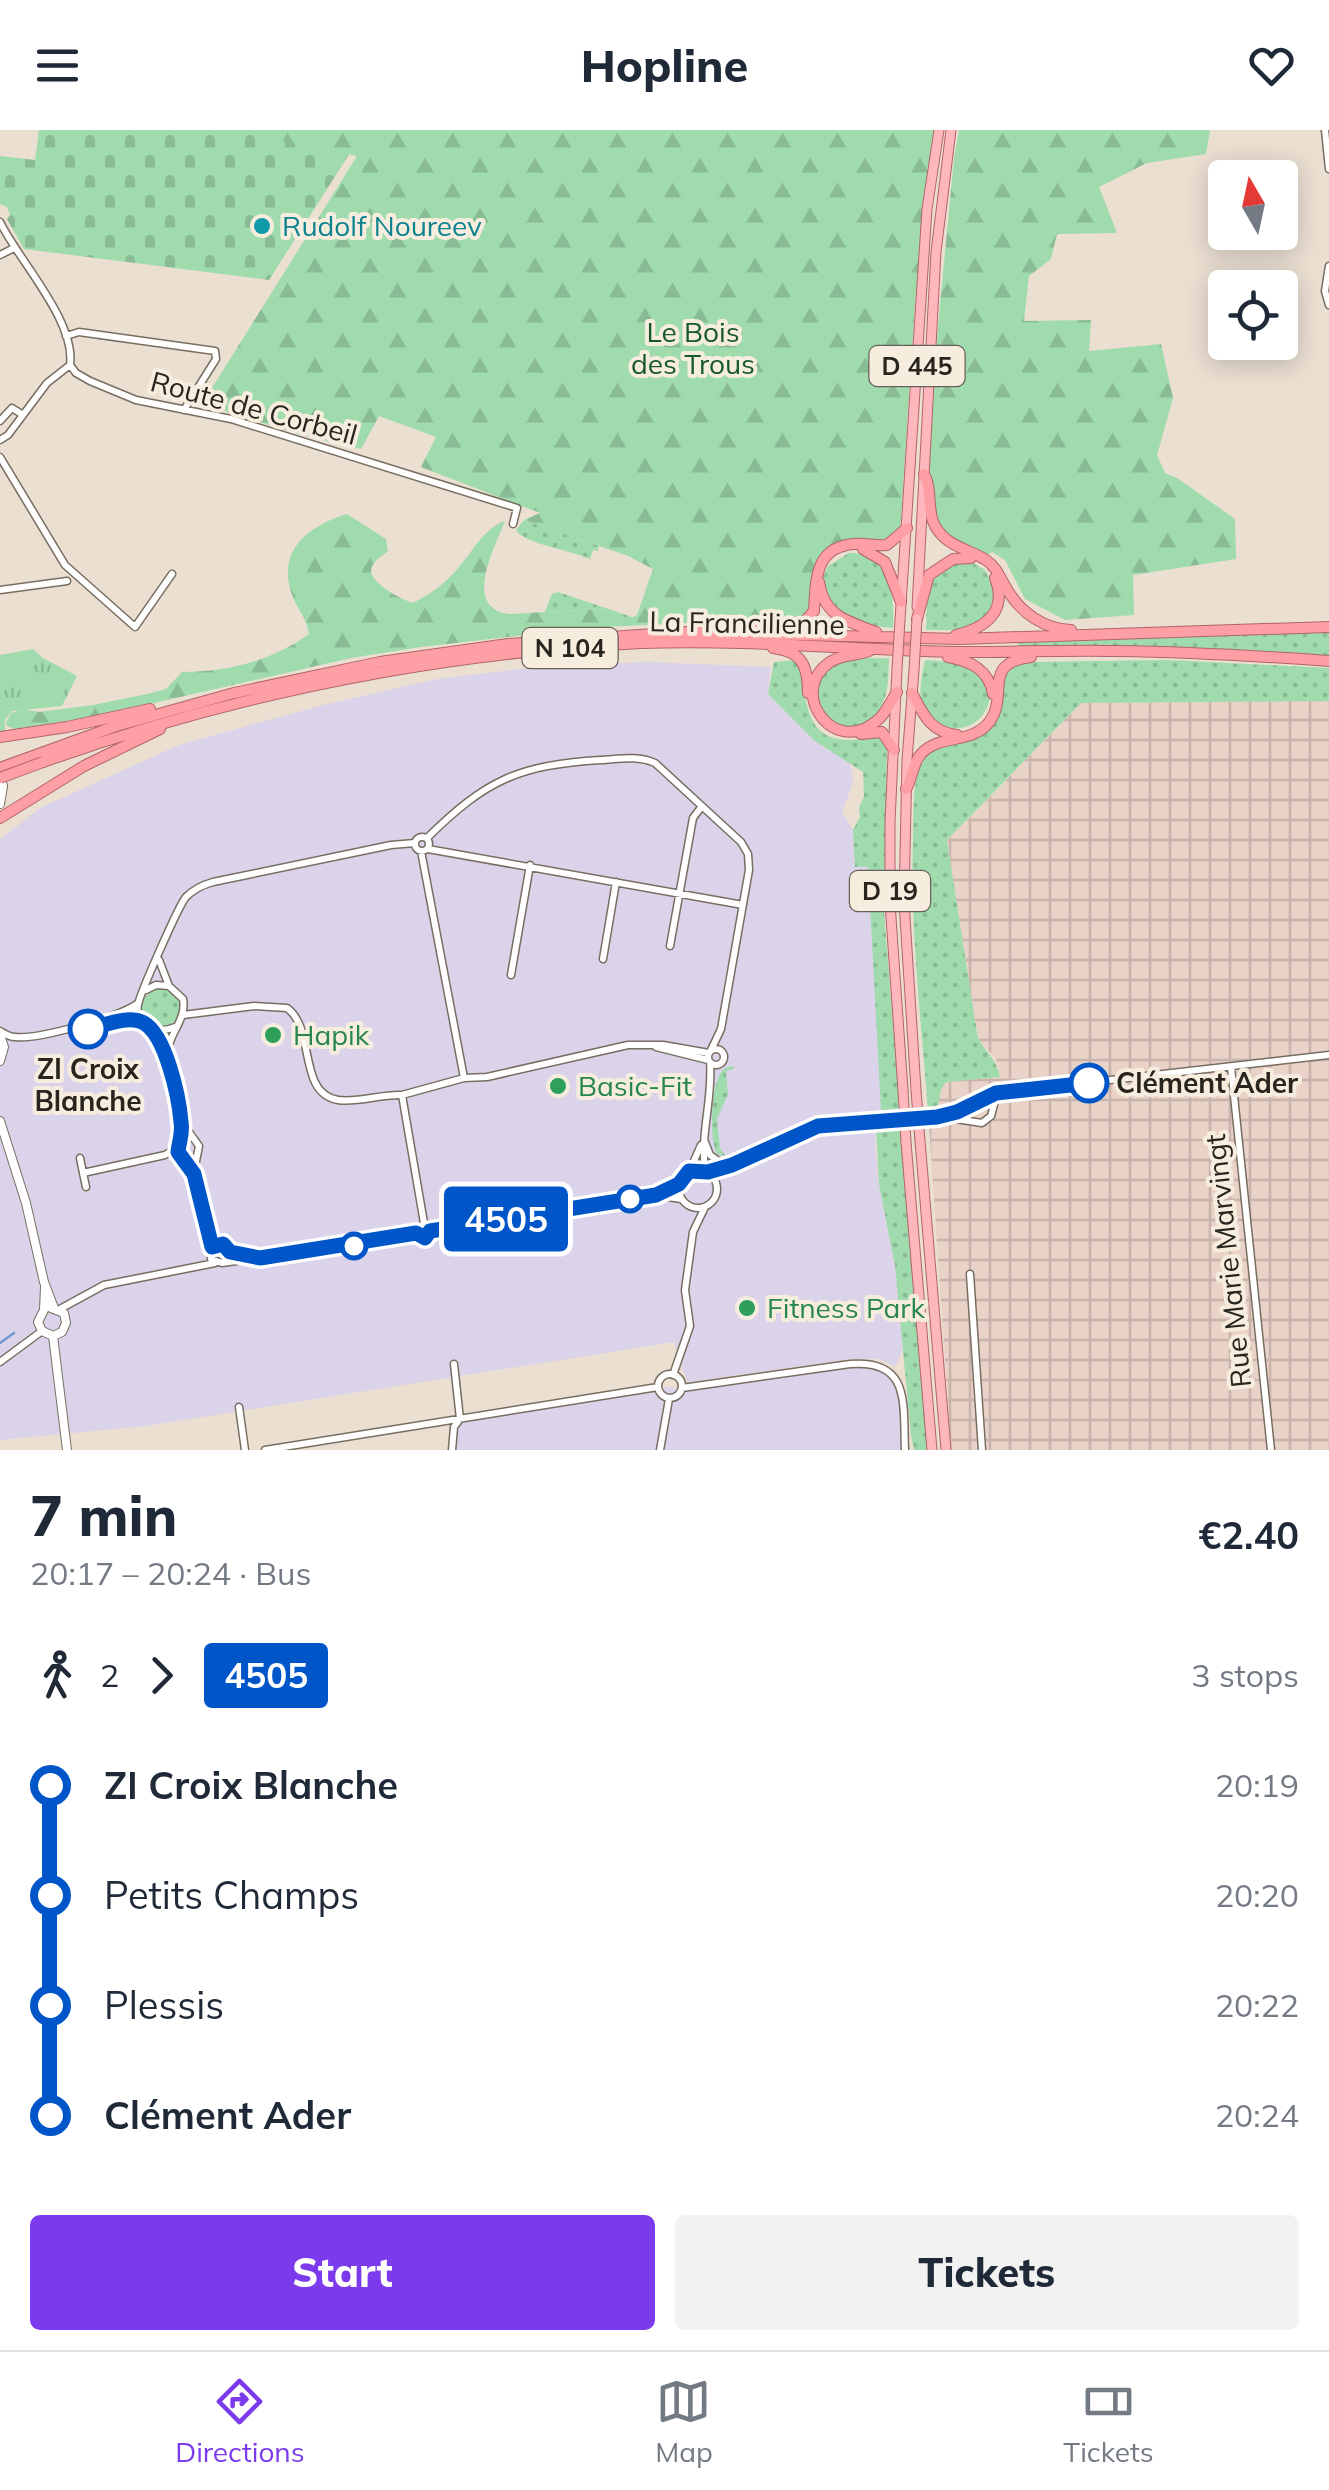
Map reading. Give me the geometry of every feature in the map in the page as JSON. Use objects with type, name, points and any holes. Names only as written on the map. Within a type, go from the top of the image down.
[{"type":"highway","points":[[924,474],[929,483],[928,505],[943,536],[991,564],[1029,616],[1046,625],[1087,635]]},
{"type":"highway","points":[[729,632],[740,626],[804,622],[814,611],[815,575],[828,554],[851,544],[886,545],[907,528]]},
{"type":"highway","points":[[880,636],[874,630],[846,622],[830,610],[820,588],[820,572],[825,564],[846,550],[870,552],[890,569],[902,602]]},
{"type":"highway","points":[[916,619],[921,611],[924,584],[935,569],[961,557],[979,561],[996,580],[996,609],[984,626],[946,639]]},
{"type":"highway","name":"La Francilienne","points":[[0,773],[143,718],[234,693],[330,671],[471,648],[575,638],[729,632],[946,639],[1329,627]]},
{"type":"highway","points":[[758,642],[793,652],[806,664],[810,705],[822,726],[842,735],[882,732],[894,750]]},
{"type":"highway","name":"La Francilienne","points":[[41,758],[168,721],[332,682],[471,658],[643,643],[758,642],[934,651],[1159,652],[1329,660]]},
{"type":"highway","points":[[874,648],[838,658],[820,672],[813,693],[819,714],[834,728],[855,731],[877,720],[896,692]]},
{"type":"highway","points":[[912,693],[927,720],[944,734],[969,733],[990,716],[992,685],[982,671],[966,661],[934,651]]},
{"type":"highway","points":[[906,789],[922,752],[938,743],[970,736],[988,724],[996,706],[996,685],[1005,666],[1046,652]]},
{"type":"highway","points":[[0,737],[113,718],[216,692],[234,693]]},
{"type":"highway","points":[[0,818],[84,766],[160,730],[168,721]]},
{"type":"main road","name":"D 445","points":[[899,644],[927,208],[938,130]]},
{"type":"main road","name":"D 445","points":[[915,644],[936,252],[951,130]]},
{"type":"main road","name":"D 19","points":[[899,644],[890,903],[932,1450]]},
{"type":"main road","name":"D 19","points":[[915,644],[904,902],[946,1450]]},
{"type":"street","points":[[1325,130],[1329,170]]},
{"type":"street","points":[[0,222],[66,336],[71,352],[70,365],[46,384],[1,437]]},
{"type":"street","points":[[0,255],[14,248]]},
{"type":"street","points":[[1329,266],[1325,291],[1329,304]]},
{"type":"street","points":[[66,336],[85,333],[215,350],[216,358],[184,410]]},
{"type":"street","name":"Route de Corbeil","points":[[70,365],[81,376],[128,398],[231,419],[517,508],[514,524]]},
{"type":"street","points":[[0,421],[12,408],[23,415]]},
{"type":"street","points":[[0,457],[65,566],[136,627],[172,574]]},
{"type":"street","points":[[64,594],[73,572]]},
{"type":"street","points":[[0,590],[68,582]]},
{"type":"street","points":[[464,1078],[425,846],[435,830],[500,779],[573,762],[646,759],[665,771],[736,837],[748,854],[721,1030],[710,1056],[703,1136],[706,1171],[717,1185]]},
{"type":"street","points":[[0,773],[0,804]]},
{"type":"street","points":[[670,946],[693,818],[702,806]]},
{"type":"street","points":[[0,1033],[12,1038],[28,1037],[115,1017],[138,1004],[176,912],[198,888],[391,845],[425,846],[742,905]]},
{"type":"street","points":[[510,975],[530,865]]},
{"type":"street","points":[[604,959],[616,882]]},
{"type":"street","points":[[158,959],[169,986],[184,1005],[184,1015],[168,1041],[167,1060]]},
{"type":"street","points":[[144,992],[156,986],[169,986]]},
{"type":"street","points":[[138,1004],[142,1022],[167,1060],[181,1119],[198,1146],[194,1174],[215,1252]]},
{"type":"street","points":[[184,1005],[201,1011]]},
{"type":"street","points":[[184,1015],[274,1005],[287,1008],[301,1024],[315,1082],[326,1095],[346,1100],[402,1095],[464,1078],[487,1077],[628,1046],[655,1046],[710,1056],[720,1064]]},
{"type":"street","points":[[150,1029],[163,1032],[175,1027]]},
{"type":"street","points":[[710,1088],[724,1058],[721,1030]]},
{"type":"street","points":[[0,1033],[4,1048],[0,1061]]},
{"type":"street","points":[[710,1056],[717,1048],[723,1052]]},
{"type":"street","points":[[937,1117],[1006,1092],[1329,1056]]},
{"type":"street","name":"Rue Marie Marvingt","points":[[1230,1067],[1271,1450]]},
{"type":"street","points":[[689,1171],[729,1166],[818,1126],[937,1117],[979,1124],[986,1122],[991,1108],[1006,1092]]},
{"type":"street","points":[[402,1095],[424,1224],[430,1231]]},
{"type":"street","points":[[980,1100],[991,1108]]},
{"type":"street","points":[[969,1107],[971,1120]]},
{"type":"street","points":[[181,1119],[183,1158],[194,1174]]},
{"type":"street","points":[[0,1121],[53,1309],[66,1318]]},
{"type":"street","points":[[703,1136],[710,1154],[729,1166]]},
{"type":"street","points":[[215,1252],[248,1258],[309,1251],[366,1237],[416,1233],[425,1238],[430,1231],[656,1195],[679,1184],[689,1171],[703,1136]]},
{"type":"street","points":[[165,1155],[192,1140]]},
{"type":"street","points":[[83,1173],[165,1155],[196,1158]]},
{"type":"street","points":[[80,1158],[86,1187]]},
{"type":"street","points":[[674,1375],[690,1326],[685,1290],[693,1232],[705,1207],[714,1200],[717,1185],[729,1166]]},
{"type":"street","points":[[679,1184],[693,1232]]},
{"type":"street","points":[[656,1195],[682,1199]]},
{"type":"street","points":[[688,1206],[705,1207]]},
{"type":"street","points":[[416,1233],[417,1227],[424,1224]]},
{"type":"street","points":[[42,1331],[39,1318],[104,1285],[186,1270],[228,1247],[229,1256]]},
{"type":"street","points":[[970,1274],[982,1450]]},
{"type":"street","points":[[42,1331],[53,1336],[62,1332],[73,1304]]},
{"type":"street","points":[[0,1362],[42,1331]]},
{"type":"street","points":[[53,1336],[66,1450]]},
{"type":"street","points":[[452,1450],[454,1427],[460,1419],[454,1364]]},
{"type":"street","points":[[682,1388],[850,1364],[877,1364],[888,1369],[900,1385],[905,1450]]},
{"type":"street","points":[[674,1375],[682,1388],[677,1396],[660,1394],[662,1377],[674,1375]]},
{"type":"street","points":[[266,1450],[658,1386]]},
{"type":"street","points":[[660,1450],[669,1398]]},
{"type":"street","points":[[239,1407],[245,1450]]},
{"type":"shaded area","points":[[647,662],[771,667],[768,694],[823,747],[850,761],[853,783],[842,812],[853,830],[855,866],[868,866],[883,1112],[876,1128],[875,1146],[895,1266],[903,1349],[895,1367],[880,1359],[850,1359],[687,1382],[674,1342],[146,1426],[0,1440],[0,839],[40,808],[179,745],[323,705],[437,679],[537,667]]},
{"type":"shaded area","points":[[1329,701],[1329,1450],[951,1450],[928,1110],[938,1105],[946,1082],[1000,1076],[996,1059],[977,1033],[947,841],[1081,703]]},
{"type":"shaded area","points":[[877,1364],[900,1385],[905,1450],[452,1450],[454,1427],[460,1419],[658,1387],[682,1388],[826,1367]]},
{"type":"green space","points":[[39,130],[226,130],[350,153],[269,280],[24,249],[7,219],[7,207],[0,204],[0,156],[35,160]]},
{"type":"green space","name":"Le Bois des Trous","points":[[226,130],[934,130],[915,303],[900,534],[894,541],[851,544],[819,564],[814,611],[785,625],[684,623],[585,628],[421,647],[351,658],[97,716],[15,729],[7,726],[11,713],[23,709],[39,712],[147,694],[166,689],[182,672],[248,663],[295,643],[309,634],[290,587],[290,558],[305,536],[347,514],[386,539],[388,551],[371,571],[376,581],[413,603],[443,583],[485,534],[505,521],[485,575],[487,601],[495,610],[510,614],[600,609],[629,619],[637,615],[653,569],[628,556],[524,520],[540,513],[421,467],[436,437],[379,416],[361,449],[202,404],[357,156]]},
{"type":"green space","points":[[959,130],[1210,130],[1206,154],[1147,163],[1099,187],[1117,233],[1057,234],[1051,259],[1029,276],[1024,321],[1091,320],[1089,351],[1161,344],[1173,398],[1157,455],[1165,473],[1235,519],[1236,559],[1133,575],[1134,615],[1065,620],[1025,599],[1005,560],[992,552],[983,558],[936,527],[924,474]]},
{"type":"green space","points":[[524,520],[599,546],[598,551],[593,550],[590,559],[528,539],[516,530]]},
{"type":"green space","points":[[849,553],[873,560],[887,578],[893,602],[893,628],[864,625],[831,606],[823,577],[828,566]]},
{"type":"green space","points":[[971,562],[985,570],[996,590],[988,617],[964,630],[926,630],[932,578],[953,563]]},
{"type":"green space","points":[[558,592],[632,617],[629,620],[600,609],[545,612],[552,594]]},
{"type":"green space","points":[[1329,631],[1329,657],[1187,648],[1018,646],[1018,642]]},
{"type":"green space","points":[[33,649],[77,676],[62,706],[12,711],[5,719],[5,733],[0,733],[0,655]]},
{"type":"green space","points":[[889,658],[885,697],[873,718],[858,727],[842,726],[828,718],[819,705],[816,689],[823,674],[847,659]]},
{"type":"green space","points":[[798,660],[809,711],[821,731],[832,738],[848,740],[880,737],[887,748],[884,912],[900,1111],[881,1110],[868,867],[855,867],[853,830],[864,797],[863,772],[815,741],[768,694],[774,662]]},
{"type":"green space","points":[[925,660],[958,663],[973,669],[990,697],[978,720],[969,726],[947,727],[928,714],[920,691]]},
{"type":"green space","points":[[1168,660],[1329,668],[1329,701],[1081,703],[947,840],[977,1033],[1000,1077],[946,1082],[938,1105],[928,1110],[912,870],[914,801],[920,767],[936,749],[971,739],[992,727],[1001,711],[1003,678],[1015,666],[1027,662]]},
{"type":"green space","points":[[161,989],[175,994],[180,1008],[175,1022],[161,1027],[147,1022],[142,1008],[147,994]]},
{"type":"green space","points":[[733,1066],[734,1069],[726,1071],[728,1094],[717,1119],[720,1148],[726,1156],[717,1154],[714,1147],[713,1102],[720,1074]]},
{"type":"green space","points":[[901,1127],[927,1450],[914,1450],[911,1435],[895,1266],[879,1184],[876,1128]]},
{"type":"waterway","points":[[99,338],[127,342]]},
{"type":"waterway","points":[[0,1343],[14,1333]]},
{"type":"bus line","name":"4505","points":[[88,1029],[128,1020],[142,1022],[150,1029],[167,1060],[181,1119],[182,1142],[178,1152],[194,1174],[212,1247],[223,1244],[230,1252],[248,1258],[351,1246],[416,1233],[425,1238],[430,1231],[656,1195],[679,1184],[689,1171],[708,1172],[732,1165],[810,1128],[937,1117],[996,1093],[1089,1083]]},
{"type":"place","name":"Rudolf Noureev","points":[[262,226]]},
{"type":"place","name":"ZI Croix Blanche","points":[[88,1029]]},
{"type":"place","name":"Hapik","points":[[273,1035]]},
{"type":"place","name":"Clément Ader","points":[[1089,1083]]},
{"type":"place","name":"Basic-Fit","points":[[558,1086]]},
{"type":"place","name":"Fitness Park","points":[[747,1308]]}]
